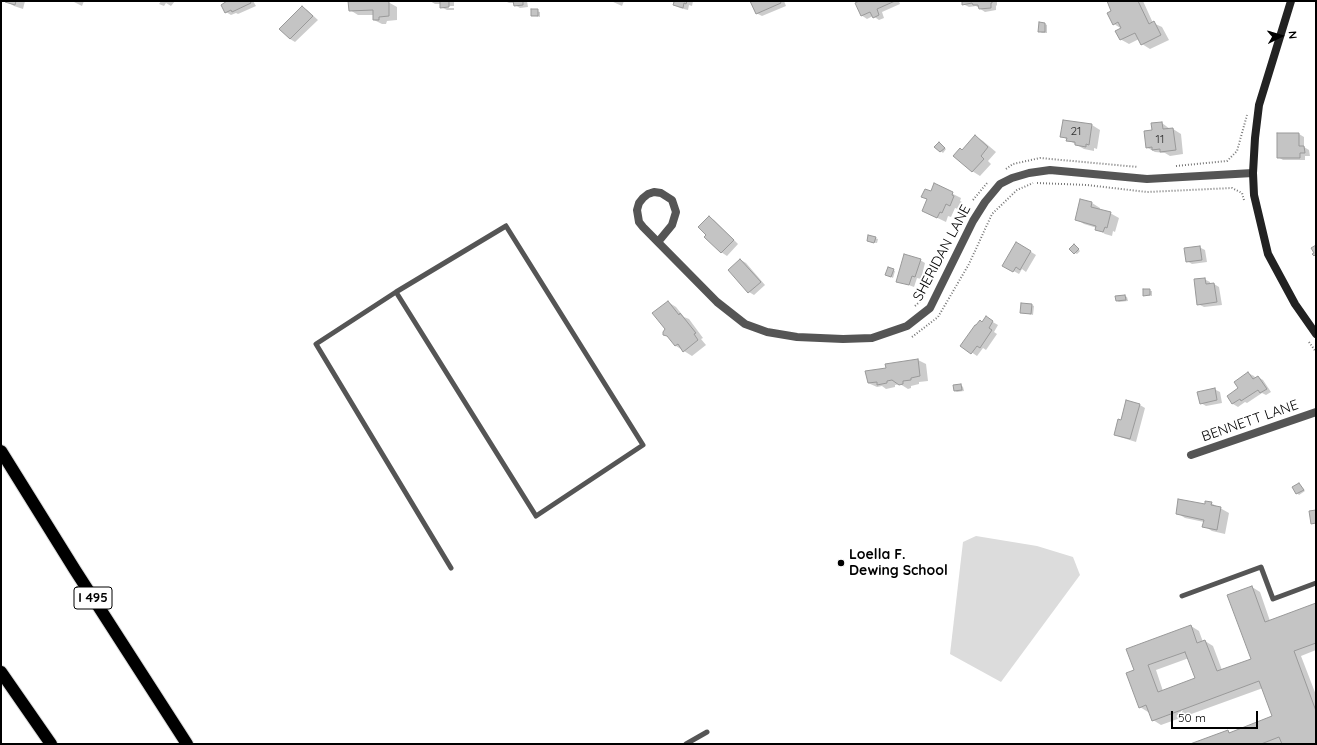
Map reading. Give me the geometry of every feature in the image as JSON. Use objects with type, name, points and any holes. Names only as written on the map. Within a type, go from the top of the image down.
[{"type":"highway","name":"I 495","points":[[1,451],[75,570],[187,744]]},
{"type":"highway","points":[[1,672],[51,744]]},
{"type":"main road","points":[[1291,1],[1259,105],[1253,173],[1254,195],[1268,254],[1295,304],[1316,334]]},
{"type":"street","name":"SHERIDAN LANE","points":[[658,242],[672,225],[676,212],[672,200],[661,193],[654,192],[648,194],[639,203],[637,216],[639,222],[658,242],[717,302],[745,324],[767,332],[797,337],[843,339],[872,338],[906,326],[930,308],[985,202],[1000,184],[1012,178],[1029,173],[1050,170],[1147,179],[1253,173]]},
{"type":"street","name":"BENNETT LANE","points":[[1192,455],[1316,412]]},
{"type":"lane","points":[[396,292],[536,516],[643,445],[506,226],[396,292],[316,344],[451,568]]},
{"type":"lane","points":[[1182,596],[1261,567],[1273,599],[1316,583]]},
{"type":"lane","points":[[686,744],[707,732]]},
{"type":"path","points":[[1175,166],[1227,161],[1237,151],[1248,109]]},
{"type":"path","points":[[1001,172],[1013,164],[1040,158],[1138,167]]},
{"type":"path","points":[[970,205],[980,191],[990,181]]},
{"type":"path","points":[[912,337],[938,317],[969,264],[992,214],[1017,190],[1034,182],[1086,185],[1147,192],[1232,188],[1242,193],[1245,201]]},
{"type":"path","points":[[913,308],[928,293]]},
{"type":"path","points":[[1308,341],[1316,352]]},
{"type":"shaded area","points":[[976,536],[1037,546],[1073,557],[1080,575],[1001,682],[950,654],[963,542]]},
{"type":"building","points":[[5,1],[16,1],[15,5]]},
{"type":"building","points":[[227,1],[250,1],[251,3],[232,12],[231,10],[225,13],[221,5]]},
{"type":"building","points":[[348,1],[389,1],[389,16],[379,17],[379,20],[373,20],[373,10],[349,11]]},
{"type":"building","points":[[440,1],[449,1],[449,7],[440,8]]},
{"type":"building","points":[[513,1],[523,1],[523,5],[514,6]]},
{"type":"building","points":[[672,1],[687,1],[686,4],[684,3],[683,8],[673,5],[674,2]]},
{"type":"building","points":[[750,1],[780,1],[781,3],[756,14]]},
{"type":"building","points":[[859,1],[895,1],[877,9],[879,15],[873,18],[870,12],[861,16],[855,3]]},
{"type":"building","points":[[962,1],[992,1],[992,3],[991,8],[979,9],[978,5],[973,5],[972,3],[962,5]]},
{"type":"building","points":[[1107,1],[1138,1],[1149,24],[1154,21],[1161,35],[1141,45],[1135,33],[1120,40],[1115,31],[1121,28],[1118,22],[1113,25],[1107,13],[1111,11]]},
{"type":"building","points":[[302,6],[313,16],[290,39],[279,29]]},
{"type":"building","points":[[531,9],[538,9],[538,16],[531,16]]},
{"type":"building","points":[[1039,22],[1045,23],[1045,32],[1038,32]]},
{"type":"building","points":[[1063,120],[1092,124],[1089,145],[1086,144],[1086,147],[1075,145],[1075,142],[1066,141],[1067,138],[1060,137]]},
{"type":"building","points":[[1162,122],[1163,129],[1173,128],[1176,150],[1160,152],[1160,149],[1152,150],[1152,147],[1146,148],[1144,131],[1152,130],[1151,123]]},
{"type":"building","points":[[1277,133],[1299,133],[1299,146],[1304,146],[1305,153],[1300,153],[1300,158],[1277,158]]},
{"type":"building","points":[[975,135],[988,147],[981,156],[984,159],[972,172],[953,156],[960,148],[962,150]]},
{"type":"building","points":[[939,142],[945,148],[940,152],[934,147]]},
{"type":"building","points":[[934,183],[953,192],[952,195],[954,196],[950,206],[946,204],[942,213],[940,212],[937,218],[922,211],[927,199],[921,197],[925,189],[931,191]]},
{"type":"building","points":[[1080,199],[1092,202],[1091,207],[1111,212],[1107,228],[1105,227],[1103,232],[1095,230],[1096,226],[1075,220]]},
{"type":"building","points":[[709,216],[734,240],[721,253],[704,237],[706,235],[698,227]]},
{"type":"building","points":[[868,235],[876,237],[874,243],[867,241]]},
{"type":"building","points":[[1016,242],[1031,251],[1020,270],[1016,267],[1013,272],[1002,266]]},
{"type":"building","points":[[1074,244],[1079,249],[1074,254],[1069,249]]},
{"type":"building","points":[[1316,245],[1316,257],[1312,254],[1314,253],[1311,248]]},
{"type":"building","points":[[1200,246],[1202,260],[1186,262],[1184,248]]},
{"type":"building","points":[[904,254],[921,259],[915,277],[912,276],[909,285],[896,282]]},
{"type":"building","points":[[740,259],[761,282],[748,293],[728,270]]},
{"type":"building","points":[[888,267],[894,269],[891,277],[885,275]]},
{"type":"building","points":[[1205,278],[1206,284],[1214,283],[1217,302],[1197,305],[1194,279]]},
{"type":"building","points":[[1143,289],[1150,289],[1150,295],[1143,296]]},
{"type":"building","points":[[1125,295],[1126,300],[1116,301],[1115,296]]},
{"type":"building","points":[[668,301],[696,333],[694,334],[698,340],[683,352],[678,344],[675,346],[667,336],[663,335],[665,329],[652,313]]},
{"type":"building","points":[[1021,303],[1032,304],[1031,314],[1020,313]]},
{"type":"building","points":[[986,316],[993,321],[989,328],[992,330],[980,348],[977,346],[971,354],[960,346],[975,325],[980,320],[982,322]]},
{"type":"building","points":[[918,359],[920,376],[911,378],[911,380],[903,381],[903,384],[899,385],[892,380],[887,381],[887,383],[877,385],[877,382],[868,383],[865,371],[886,368],[885,364]]},
{"type":"building","points":[[1248,372],[1253,379],[1258,376],[1267,389],[1260,393],[1258,390],[1241,401],[1240,399],[1232,404],[1227,396],[1238,388],[1234,382]]},
{"type":"building","points":[[961,384],[962,390],[954,391],[953,385]]},
{"type":"building","points":[[1215,388],[1217,400],[1200,404],[1197,392]]},
{"type":"building","points":[[1126,400],[1140,404],[1130,439],[1114,435],[1118,419],[1121,420]]},
{"type":"building","points":[[1299,483],[1304,490],[1296,494],[1292,487]]},
{"type":"building","points":[[1178,499],[1205,504],[1205,501],[1212,502],[1211,505],[1221,507],[1217,530],[1202,527],[1204,520],[1176,514]]},
{"type":"building","points":[[1316,510],[1316,523],[1311,524],[1309,511]]},
{"type":"building","points":[[1252,586],[1265,622],[1316,603],[1316,643],[1294,651],[1316,711],[1316,744],[1282,744],[1279,737],[1261,744],[1190,744],[1228,730],[1229,733],[1272,716],[1259,681],[1152,721],[1146,705],[1139,708],[1126,673],[1134,670],[1126,649],[1191,625],[1197,643],[1205,640],[1217,671],[1251,659],[1227,595]],"holes":[[[1185,652],[1195,678],[1158,692],[1148,665]]]},
{"type":"place","name":"Loella F. Dewing School","points":[[841,563]]}]
